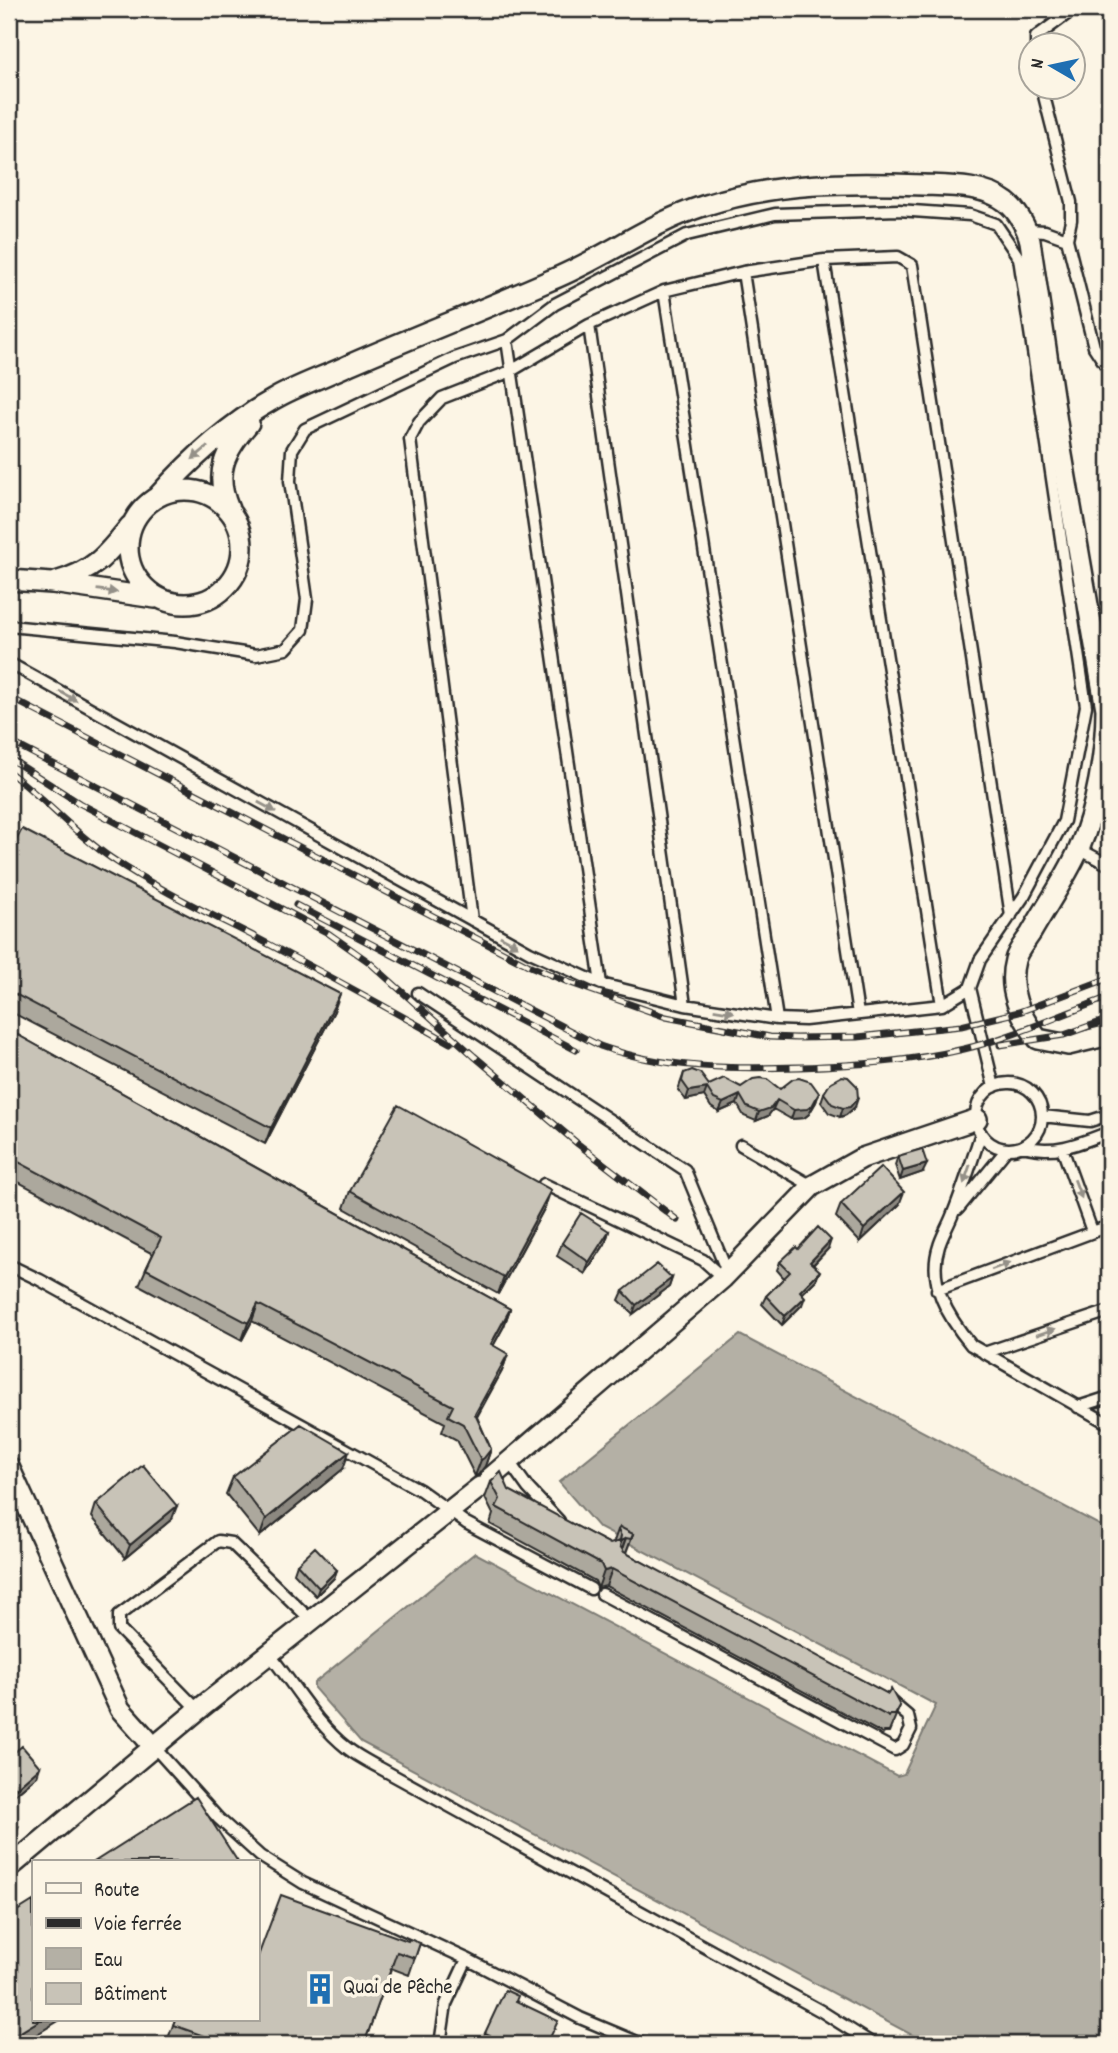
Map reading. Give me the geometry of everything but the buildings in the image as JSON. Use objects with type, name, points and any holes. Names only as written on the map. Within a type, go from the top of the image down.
[{"type":"street","points":[[52,583],[79,575],[96,565],[144,507],[187,465],[238,422],[275,398],[554,279],[681,215],[704,206],[764,191],[832,183],[963,188],[992,195],[1006,202],[1028,230],[1061,449],[1106,709],[1105,738],[1092,807],[1079,849],[1015,959],[1014,996],[1019,1012],[1038,1039],[1068,1045],[1109,1035]]},
{"type":"street","points":[[9,580],[134,594],[183,605],[212,597],[227,586],[237,570],[241,552],[240,533],[222,494],[226,455],[234,440],[275,398]]},
{"type":"street","points":[[157,497],[176,490],[197,491],[216,499],[231,513]]},
{"type":"street","points":[[134,520],[128,538],[131,566],[146,590],[162,600]]},
{"type":"street","points":[[9,1868],[198,1710],[510,1463],[725,1276],[812,1186],[862,1158],[979,1126]]},
{"type":"street","points":[[11,1479],[120,1709],[154,1747]]},
{"type":"lane","points":[[1043,32],[1074,9]]},
{"type":"lane","points":[[1046,102],[1071,202],[1067,239],[1094,347],[1109,370]]},
{"type":"lane","points":[[9,626],[175,642],[256,655],[286,649],[303,630],[307,599],[290,481],[292,450],[305,429],[455,358],[507,340],[555,304],[687,235],[775,214],[898,210],[970,215],[996,224],[1019,258],[1086,706],[1063,821],[1024,896],[980,960],[970,988],[994,1087]]},
{"type":"lane","points":[[1028,230],[1045,231],[1067,239]]},
{"type":"lane","points":[[472,920],[410,439],[419,422],[442,398],[511,371],[589,325],[664,291],[743,272],[824,260],[898,257],[912,265],[1011,916]]},
{"type":"lane","points":[[824,260],[942,1005]]},
{"type":"lane","points":[[743,272],[858,1014]]},
{"type":"lane","points":[[664,291],[777,1019]]},
{"type":"lane","points":[[589,325],[685,1005]]},
{"type":"lane","points":[[507,340],[601,984]]},
{"type":"lane","points":[[9,663],[530,952],[601,984],[685,1005],[777,1019],[805,1020],[942,1005],[970,988]]},
{"type":"lane","points":[[1079,849],[1109,865]]},
{"type":"lane","points":[[418,993],[685,1170],[725,1276]]},
{"type":"lane","points":[[1023,1146],[1037,1134],[1042,1116],[1039,1102],[1023,1086],[1009,1083],[994,1087],[979,1103],[979,1126],[953,1215],[939,1246],[935,1268],[937,1290],[957,1328],[971,1345],[1109,1424]]},
{"type":"lane","points":[[1042,1116],[1090,1121],[1109,1115]]},
{"type":"lane","points":[[979,1126],[992,1144],[1007,1149],[1023,1146],[1038,1150],[1082,1144],[1109,1132]]},
{"type":"lane","points":[[741,1146],[812,1186]]},
{"type":"lane","points":[[1062,1147],[1093,1231]]},
{"type":"lane","points":[[953,1215],[1007,1149]]},
{"type":"lane","points":[[544,1184],[703,1260],[725,1276]]},
{"type":"lane","points":[[937,1290],[1109,1226]]},
{"type":"lane","points":[[9,1265],[408,1483],[466,1523],[591,1589]]},
{"type":"lane","points":[[984,1353],[1109,1311]]},
{"type":"lane","points":[[1078,1407],[1109,1398]]},
{"type":"lane","points":[[510,1463],[528,1488],[571,1532]]},
{"type":"lane","points":[[198,1710],[119,1629],[119,1615],[218,1542],[225,1542],[231,1543],[311,1620]]},
{"type":"lane","points":[[602,1594],[895,1750],[903,1745],[911,1729],[908,1716],[893,1702],[880,1696]]},
{"type":"lane","points":[[269,1654],[293,1682],[320,1721],[346,1748],[821,2011],[873,2044]]},
{"type":"lane","points":[[154,1747],[218,1818],[260,1856],[303,1883],[467,1959],[580,2018],[642,2044]]},
{"type":"lane","points":[[440,2044],[446,2004],[467,1959]]},
{"type":"water","points":[[740,1335],[1109,1530],[1109,2044],[929,2044],[361,1742],[314,1688],[314,1683],[475,1553],[897,1776],[904,1774],[936,1705],[598,1527],[559,1482]]},
{"type":"railway","points":[[9,697],[528,965],[666,1017],[770,1037],[858,1037],[961,1026],[1019,1012],[1109,978]]},
{"type":"railway","points":[[9,741],[600,1046],[624,1054],[674,1063],[724,1067],[774,1068],[903,1060],[982,1044],[1109,997]]},
{"type":"railway","points":[[9,758],[79,803],[328,933],[369,962],[578,1144],[677,1220]]},
{"type":"railway","points":[[9,772],[85,838],[128,869],[450,1043]]},
{"type":"railway","points":[[296,905],[576,1050]]},
{"type":"railway","points":[[1000,1045],[1064,1035],[1109,1019]]},
{"type":"place","name":"Quai de Pêche","points":[[320,1989]]}]
